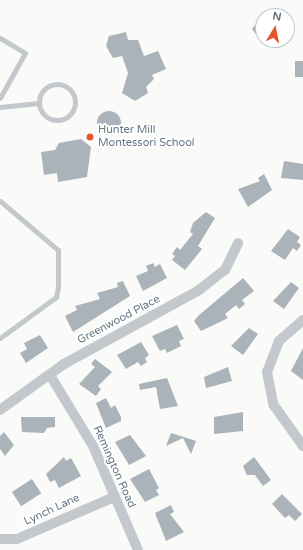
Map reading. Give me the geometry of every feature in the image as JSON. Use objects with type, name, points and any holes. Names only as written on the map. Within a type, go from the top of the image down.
[{"type":"street","name":"Greenwood Place","points":[[0,410],[104,340],[200,290],[225,270],[238,243]]},
{"type":"street","points":[[303,320],[279,341],[269,361],[267,378],[273,404],[303,446]]},
{"type":"street","name":"Remington Road","points":[[50,375],[93,446],[138,550]]},
{"type":"street","name":"Lynch Lane","points":[[0,539],[16,539],[114,497]]},
{"type":"lane","points":[[0,38],[25,53],[0,98]]},
{"type":"lane","points":[[58,84],[69,88],[75,98],[70,114],[60,120],[48,118],[39,103],[42,92],[58,84]]},
{"type":"lane","points":[[0,107],[39,103]]},
{"type":"lane","points":[[0,201],[58,250],[58,280],[56,297],[0,338]]},
{"type":"building","points":[[255,25],[255,33],[252,29]]},
{"type":"building","points":[[126,32],[128,40],[138,40],[144,56],[158,51],[166,69],[152,75],[154,79],[146,87],[148,93],[135,101],[122,93],[128,73],[122,56],[113,58],[106,46],[109,36]]},
{"type":"building","points":[[295,61],[303,61],[303,77],[295,77]]},
{"type":"building","points":[[109,111],[118,114],[121,123],[118,132],[109,135],[100,132],[97,123],[100,114]]},
{"type":"building","points":[[81,139],[91,147],[87,177],[58,182],[57,173],[44,175],[41,152],[55,150],[59,143]]},
{"type":"building","points":[[284,161],[303,164],[303,180],[281,178]]},
{"type":"building","points":[[264,174],[272,190],[248,207],[238,189],[260,181],[258,178]]},
{"type":"building","points":[[206,212],[215,218],[198,246],[202,249],[185,270],[172,260],[175,256],[172,254],[177,247],[180,250],[193,234],[190,232],[193,223]]},
{"type":"building","points":[[288,229],[300,237],[297,242],[301,245],[297,251],[293,248],[285,260],[271,251]]},
{"type":"building","points":[[153,263],[155,267],[160,264],[167,278],[143,291],[136,276],[148,271],[146,266]]},
{"type":"building","points":[[243,278],[254,291],[242,300],[245,304],[239,309],[236,305],[225,314],[228,318],[201,331],[194,321]]},
{"type":"building","points":[[123,281],[130,296],[73,332],[65,316],[77,310],[75,306],[100,299],[97,293],[118,287],[117,283]]},
{"type":"building","points":[[291,282],[299,288],[284,309],[273,301]]},
{"type":"building","points":[[177,325],[184,339],[179,341],[181,346],[167,353],[165,349],[160,351],[152,336]]},
{"type":"building","points":[[249,328],[258,334],[243,355],[231,346]]},
{"type":"building","points":[[40,335],[48,348],[26,363],[20,353],[27,349],[24,343]]},
{"type":"building","points":[[141,342],[149,355],[145,358],[147,362],[141,366],[138,362],[126,369],[117,355]]},
{"type":"building","points":[[303,348],[303,380],[291,371]]},
{"type":"building","points":[[95,359],[112,372],[98,386],[101,389],[96,396],[79,384],[95,367],[91,364]]},
{"type":"building","points":[[228,367],[232,381],[206,388],[204,377]]},
{"type":"building","points":[[167,378],[178,406],[160,409],[156,387],[140,390],[139,384]]},
{"type":"building","points":[[106,398],[111,408],[115,405],[121,417],[121,421],[106,428],[96,403]]},
{"type":"building","points":[[243,412],[243,431],[214,434],[214,417]]},
{"type":"building","points":[[21,417],[55,417],[55,427],[47,428],[44,433],[22,432]]},
{"type":"building","points":[[4,432],[14,445],[5,456],[0,449],[0,436]]},
{"type":"building","points":[[171,433],[196,441],[191,454],[183,438],[166,446]]},
{"type":"building","points":[[130,435],[146,456],[129,465],[115,442]]},
{"type":"building","points":[[64,457],[66,461],[71,458],[81,476],[59,488],[55,480],[50,482],[46,474]]},
{"type":"building","points":[[254,457],[271,480],[263,486],[255,475],[247,475],[243,466]]},
{"type":"building","points":[[149,469],[159,488],[156,490],[159,495],[145,502],[130,479]]},
{"type":"building","points":[[32,479],[41,493],[21,506],[12,492]]},
{"type":"building","points":[[282,494],[302,514],[295,521],[289,515],[285,518],[272,504]]},
{"type":"building","points":[[171,505],[174,512],[170,514],[184,532],[166,541],[155,513]]},
{"type":"place","name":"Hunter Mill Montessori School","points":[[90,137]]}]
